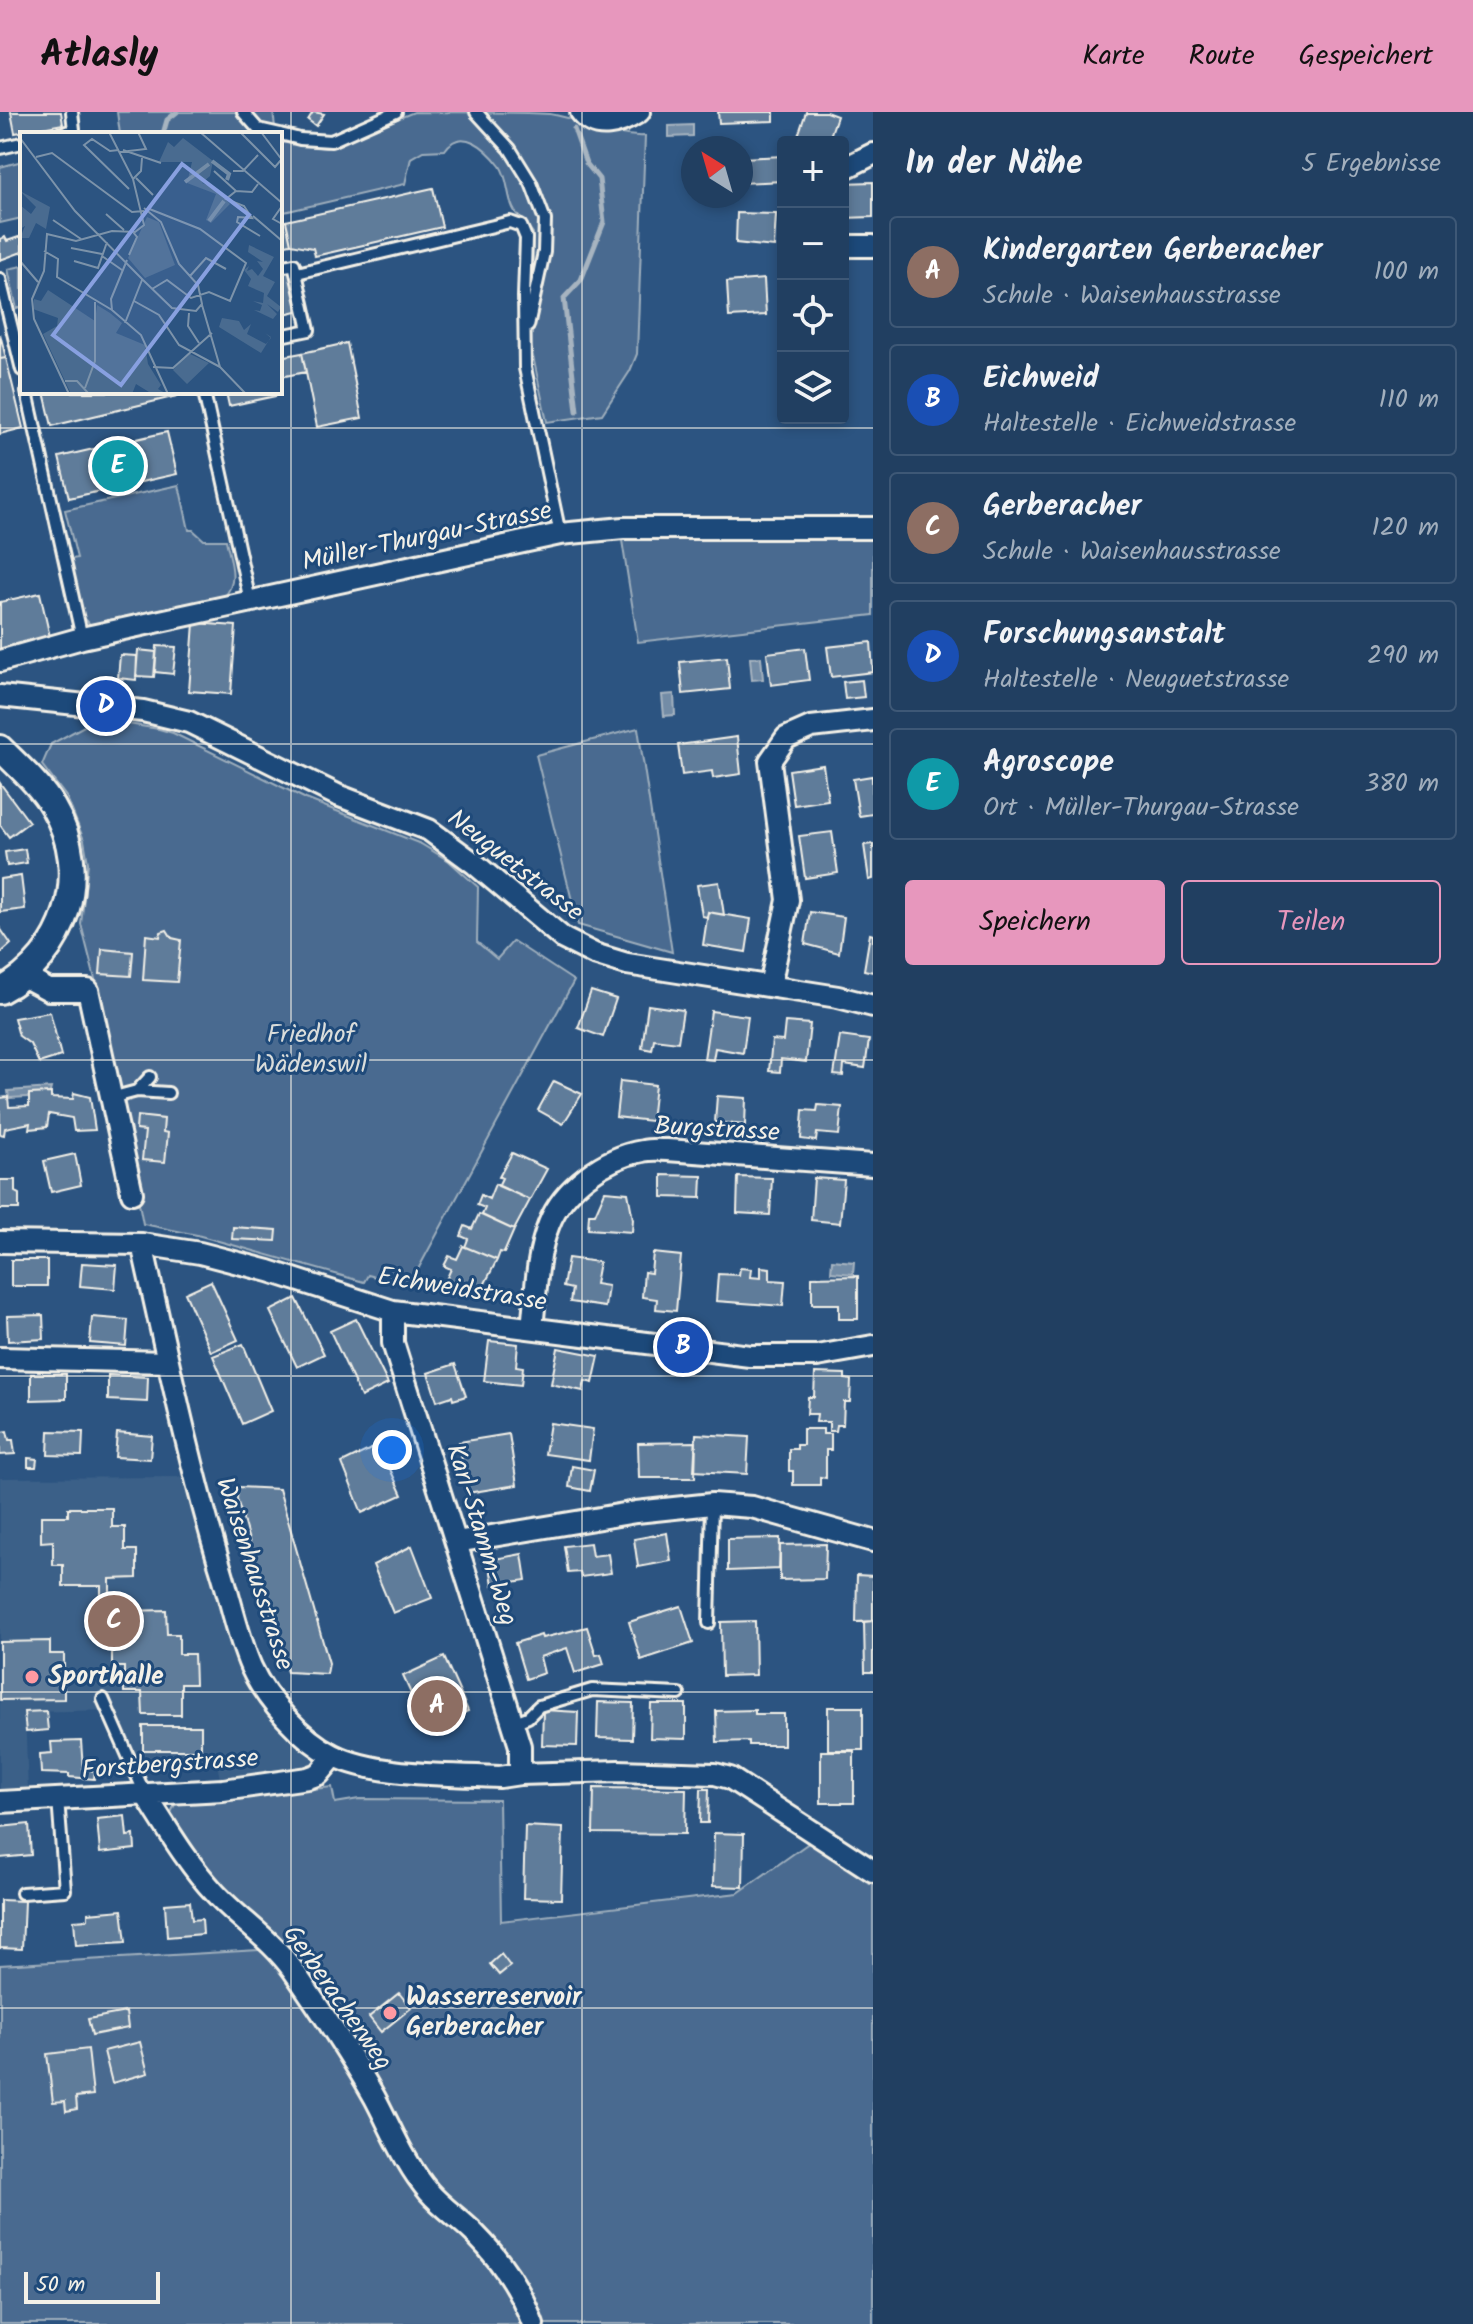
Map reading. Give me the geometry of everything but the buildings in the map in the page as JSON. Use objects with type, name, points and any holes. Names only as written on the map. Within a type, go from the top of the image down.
[{"type":"street","points":[[581,112],[596,125],[625,121],[639,112]]},
{"type":"street","points":[[849,166],[873,154]]},
{"type":"street","points":[[849,246],[873,246]]},
{"type":"street","name":"Müller-Thurgau-Strasse","points":[[0,661],[82,638],[560,534],[623,528],[873,528]]},
{"type":"street","name":"Neuguetstrasse","points":[[0,696],[143,711],[189,722],[324,790],[429,830],[452,844],[564,939],[594,954],[627,964],[838,997],[873,1006]]},
{"type":"street","points":[[770,986],[788,900],[770,761],[786,738],[811,727],[873,720]]},
{"type":"street","points":[[0,748],[29,776],[52,805],[65,834],[72,863],[71,896],[63,925],[46,953],[23,976],[0,991]]},
{"type":"street","points":[[23,976],[49,990],[88,990],[132,1193]]},
{"type":"street","name":"Burgstrasse","points":[[532,1328],[540,1261],[549,1224],[569,1193],[602,1166],[643,1150],[873,1165]]},
{"type":"street","name":"Eichweidstrasse","points":[[0,1242],[142,1244],[200,1253],[269,1271],[393,1311],[768,1357],[817,1356],[873,1346]]},
{"type":"street","name":"Waisenhausstrasse","points":[[142,1244],[202,1507],[252,1668],[271,1702],[294,1725],[334,1756],[374,1769],[500,1777],[520,1774],[704,1772],[730,1778],[873,1871]]},
{"type":"street","name":"Karl-Stamm-Weg","points":[[393,1311],[393,1343],[520,1746],[520,1774]]},
{"type":"street","points":[[0,1358],[168,1362]]},
{"type":"street","points":[[456,1542],[636,1512],[712,1504],[752,1507],[873,1541]]},
{"type":"street","name":"Forstbergstrasse","points":[[0,1802],[223,1790],[308,1778],[319,1774],[334,1756]]},
{"type":"street","name":"Gerberacherweg","points":[[145,1794],[196,1872],[287,1961],[344,2043],[399,2149],[430,2193],[476,2235],[510,2276],[533,2324]]},
{"type":"lane","points":[[66,132],[74,130],[72,112]]},
{"type":"lane","points":[[243,112],[258,129],[271,132]]},
{"type":"lane","points":[[282,134],[331,141],[396,112]]},
{"type":"lane","points":[[476,112],[510,149],[531,183],[545,220],[544,252],[524,341]]},
{"type":"lane","points":[[0,148],[20,143]]},
{"type":"lane","points":[[297,273],[510,222],[521,226],[526,238],[525,368],[560,534]]},
{"type":"lane","points":[[282,267],[294,264],[309,330],[282,336]]},
{"type":"lane","points":[[0,279],[20,362]]},
{"type":"lane","points":[[27,394],[82,638]]},
{"type":"lane","points":[[204,394],[250,601]]},
{"type":"lane","points":[[137,1091],[150,1077]]},
{"type":"lane","points":[[111,1098],[137,1091],[168,1093]]},
{"type":"lane","points":[[709,1623],[712,1504]]},
{"type":"lane","points":[[513,1723],[528,1717],[539,1706],[592,1690],[679,1694]]},
{"type":"lane","name":"Gerberacherweg","points":[[103,1699],[145,1794]]},
{"type":"lane","points":[[22,1893],[65,1890],[58,1798]]},
{"type":"shaded area","points":[[693,125],[693,136],[669,137],[669,126]]},
{"type":"shaded area","points":[[761,657],[763,679],[752,680],[750,658]]},
{"type":"shaded area","points":[[674,694],[675,715],[664,716],[662,695]]},
{"type":"shaded area","points":[[51,1088],[49,1096],[9,1098],[8,1091]]},
{"type":"shaded area","points":[[832,1260],[854,1262],[853,1274],[831,1272]]},
{"type":"shaded area","points":[[187,1477],[207,1559],[246,1681],[264,1711],[316,1758],[312,1767],[220,1779],[217,1763],[145,1770],[114,1710],[25,1712],[28,1790],[0,1792],[0,1478]]},
{"type":"green space","points":[[117,112],[273,112],[276,132],[120,132]]},
{"type":"green space","points":[[414,112],[550,114],[620,134],[645,136],[637,354],[630,371],[602,414],[547,422],[531,347],[533,233],[513,208],[505,175],[488,153],[474,142],[459,140],[445,150],[423,151],[411,158],[405,184],[282,213],[282,142],[326,148]]},
{"type":"green space","points":[[20,162],[20,218],[0,223],[0,167]]},
{"type":"green space","points":[[20,266],[20,308],[17,309],[8,269]]},
{"type":"green space","points":[[179,485],[189,530],[204,540],[226,540],[232,570],[228,592],[223,598],[94,627],[87,622],[75,597],[68,560],[77,558],[65,510]]},
{"type":"green space","points":[[621,534],[873,535],[873,615],[638,642]]},
{"type":"green space","name":"Friedhof Wädenswil","points":[[97,719],[173,733],[306,799],[421,844],[449,861],[478,887],[477,942],[497,959],[513,941],[574,981],[409,1286],[368,1275],[364,1282],[197,1235],[143,1224],[99,995],[81,924],[88,863],[84,840],[67,798],[42,765],[51,744]]},
{"type":"green space","points":[[638,728],[672,952],[578,925],[536,755]]},
{"type":"green space","points":[[332,1787],[335,1803],[359,1799],[499,1800],[501,1921],[738,1893],[820,1835],[873,1873],[873,2324],[0,2324],[0,1965],[259,1950],[271,1933],[205,1871],[169,1817],[175,1804]]},
{"type":"waterway","points":[[164,132],[167,120],[177,112]]},
{"type":"waterway","points":[[574,129],[586,163],[599,179],[604,222],[581,280],[564,298],[577,411]]},
{"type":"place","name":"Agroscope","points":[[118,466]]},
{"type":"place","name":"Forschungsanstalt","points":[[106,706]]},
{"type":"place","name":"Eichweid","points":[[683,1347]]},
{"type":"place","name":"Gerberacher","points":[[114,1621]]},
{"type":"place","name":"Sporthalle","points":[[32,1677]]},
{"type":"place","name":"Kindergarten Gerberacher","points":[[437,1706]]},
{"type":"place","name":"Wasserreservoir Gerberacher","points":[[390,2013]]}]
